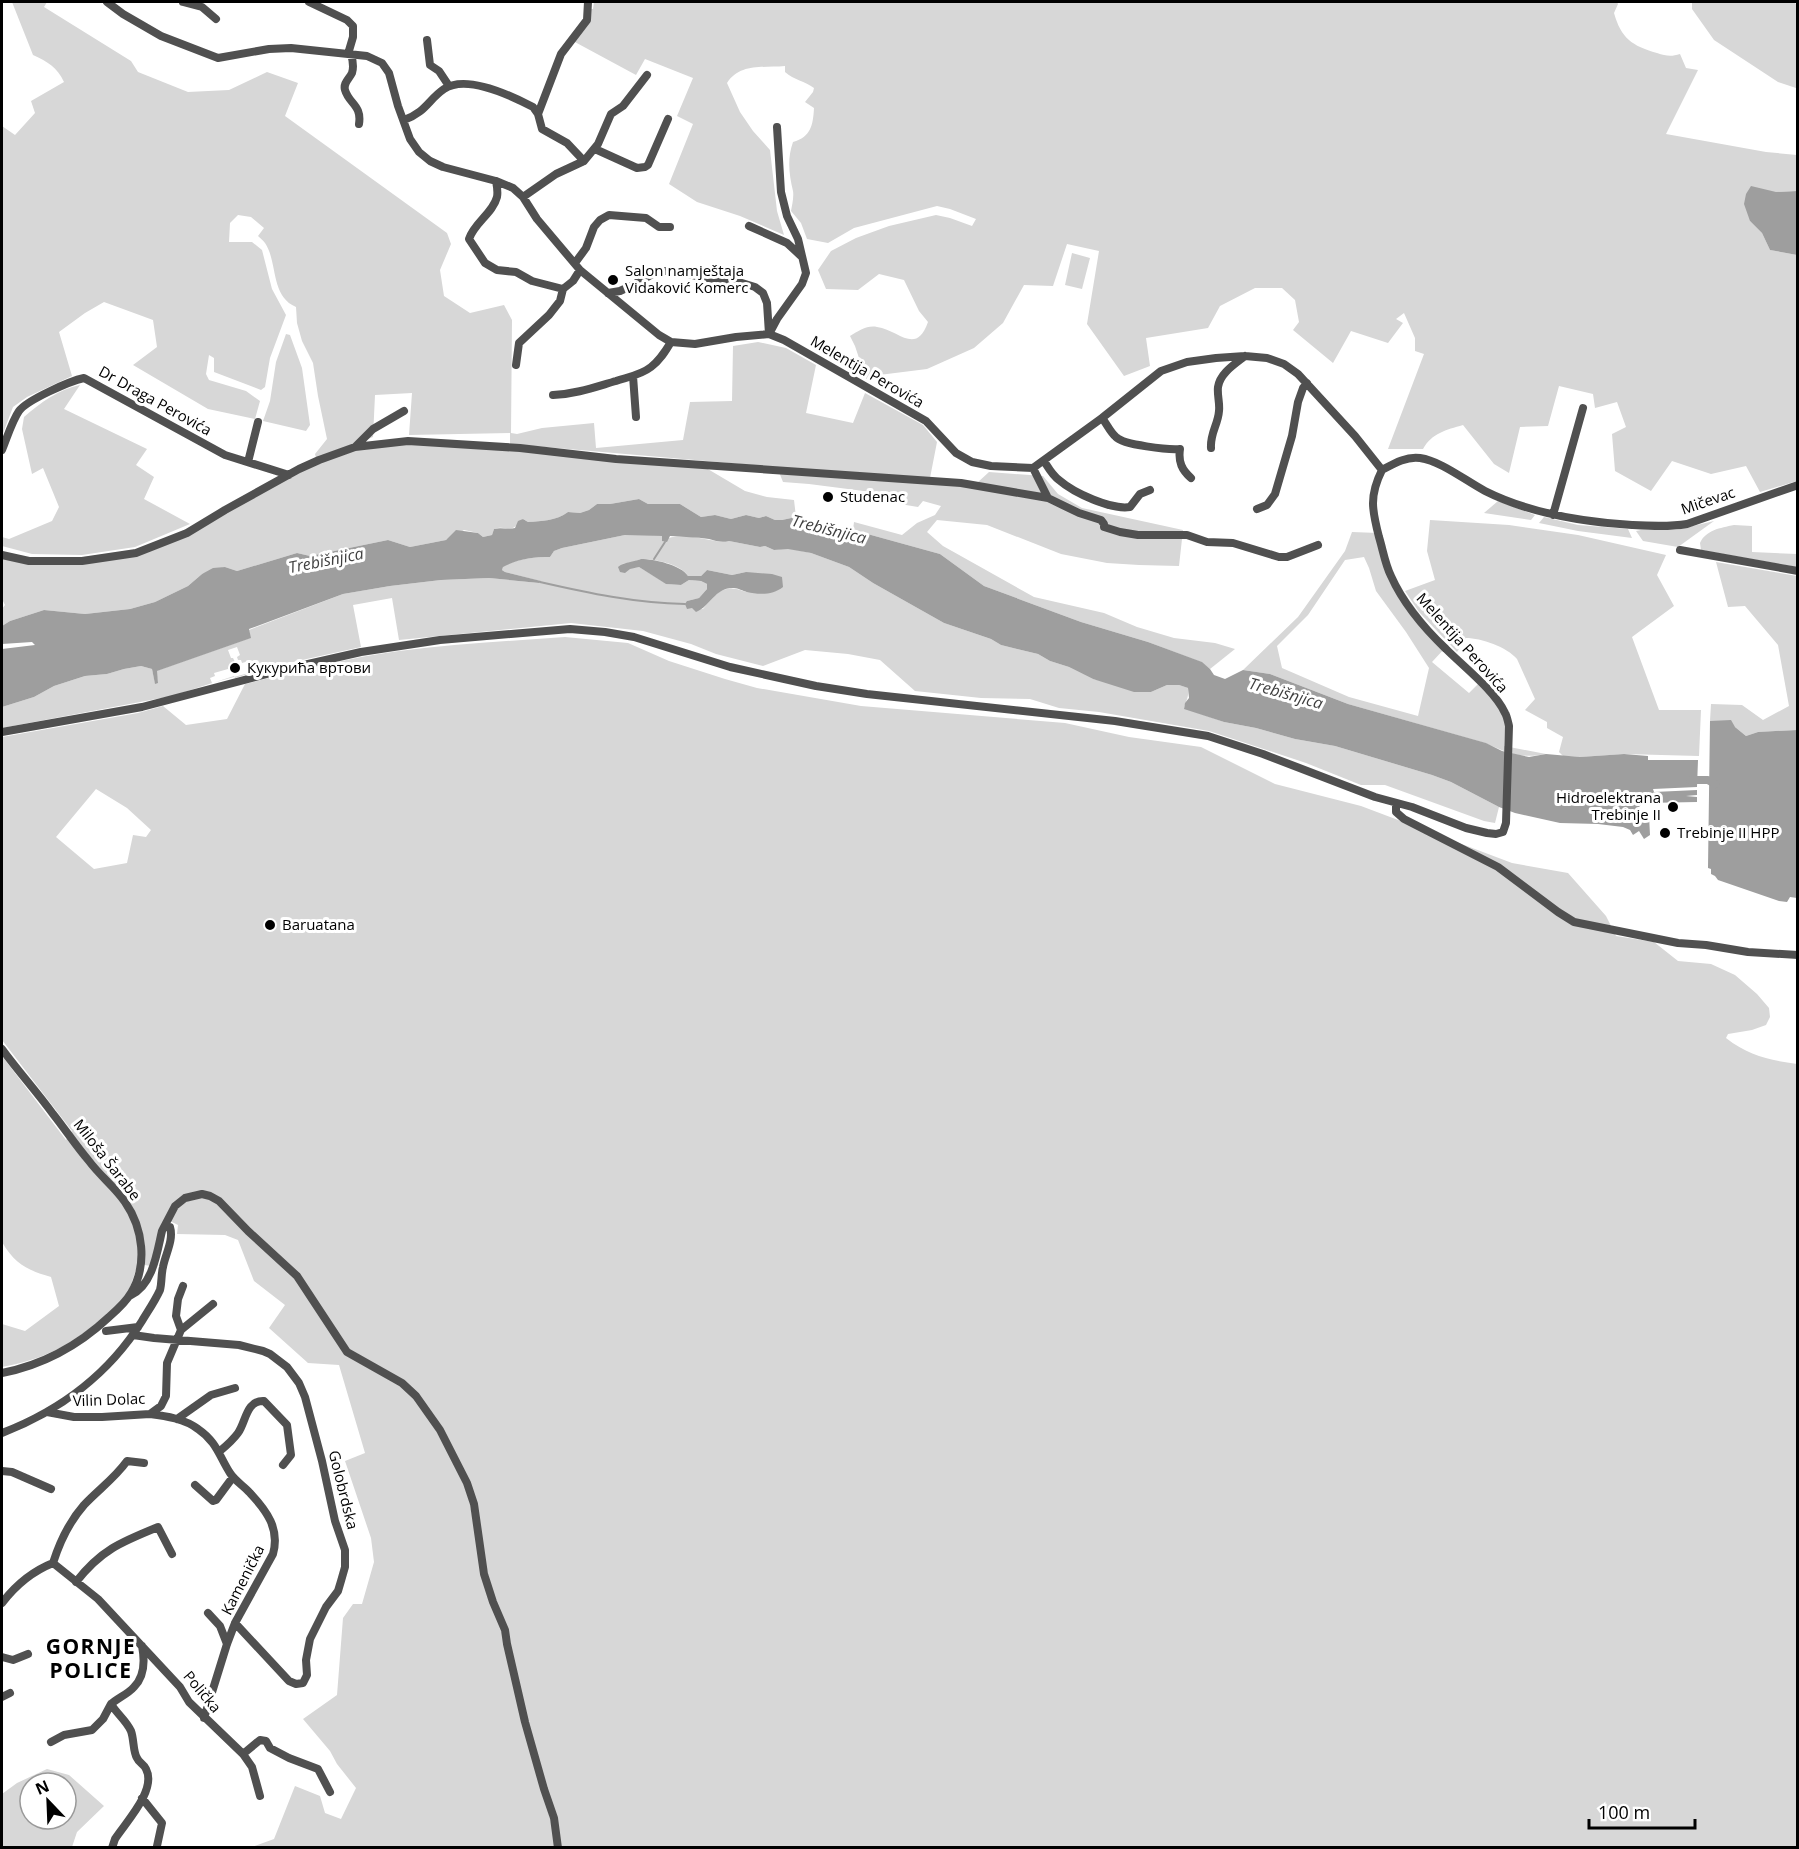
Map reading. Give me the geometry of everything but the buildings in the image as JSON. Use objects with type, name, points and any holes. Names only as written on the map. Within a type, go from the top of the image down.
[{"type":"street","points":[[107,2],[161,36],[218,58],[269,49],[291,48],[367,56],[382,63],[410,139],[419,152],[430,161],[443,167],[496,181],[513,188],[524,197],[537,219],[577,267],[659,335],[671,342],[695,344],[769,334]]},
{"type":"street","points":[[183,2],[202,7],[216,19]]},
{"type":"street","points":[[309,2],[353,26],[350,54],[352,72],[344,86],[345,92],[358,108],[360,117],[358,124]]},
{"type":"street","points":[[538,114],[561,54],[587,20],[588,2]]},
{"type":"street","points":[[427,40],[430,65],[439,71],[449,86]]},
{"type":"street","points":[[524,197],[556,174],[584,161],[595,148],[611,114],[623,106],[647,75]]},
{"type":"street","points":[[404,120],[414,117],[423,110],[443,89],[453,84],[473,84],[486,87],[533,107],[538,114],[542,129],[567,143],[584,161]]},
{"type":"street","points":[[595,148],[637,168],[645,167],[648,165],[668,119]]},
{"type":"street","points":[[769,334],[802,284],[806,273],[798,239],[787,216],[781,192],[777,127]]},
{"type":"street","points":[[496,181],[497,196],[469,239],[478,254],[485,263],[497,270],[516,272],[532,281],[563,289]]},
{"type":"street","points":[[516,365],[519,343],[549,315],[560,301],[563,289],[573,281],[594,227],[600,220],[609,215],[646,218],[659,227],[670,227]]},
{"type":"street","points":[[749,226],[787,243],[802,257]]},
{"type":"street","points":[[608,293],[620,291],[658,271],[674,271],[720,281],[742,283],[755,287],[763,293],[769,334]]},
{"type":"street","name":"Melentija Perovića","points":[[769,334],[810,354],[926,421],[956,453],[972,462],[1033,468]]},
{"type":"street","points":[[553,395],[570,394],[633,376],[660,360],[671,342]]},
{"type":"street","points":[[1048,498],[1033,468],[1102,418],[1161,371],[1187,362],[1245,356],[1267,358],[1284,364],[1307,383],[1355,436],[1382,471]]},
{"type":"street","points":[[1211,448],[1210,438],[1219,411],[1220,379],[1245,356]]},
{"type":"street","points":[[633,376],[636,417]]},
{"type":"street","name":"Dr Draga Perovića","points":[[2,450],[20,410],[26,404],[64,384],[84,378],[225,455],[289,475]]},
{"type":"street","points":[[1257,509],[1267,505],[1275,494],[1292,436],[1302,388],[1307,383]]},
{"type":"street","points":[[1553,515],[1582,408]]},
{"type":"street","points":[[355,447],[374,429],[404,411]]},
{"type":"street","points":[[1102,418],[1114,436],[1121,441],[1156,449],[1180,449],[1178,460],[1185,473],[1191,478]]},
{"type":"street","points":[[248,462],[258,422]]},
{"type":"street","points":[[2,555],[29,561],[82,561],[136,553],[187,533],[317,461],[355,447],[408,441],[520,447],[616,459],[961,483],[1048,498],[1079,513],[1101,520],[1104,527],[1120,532],[1138,535],[1187,535],[1207,542],[1233,543],[1279,557],[1318,545]]},
{"type":"street","name":"Mičevac","points":[[1382,471],[1394,463],[1409,458],[1420,458],[1433,462],[1501,498],[1553,515],[1608,524],[1673,526],[1710,516],[1797,485]]},
{"type":"street","points":[[1044,461],[1054,475],[1071,488],[1090,498],[1122,508],[1130,507],[1140,494],[1150,490]]},
{"type":"street","name":"Melentija Perovića","points":[[1382,471],[1372,494],[1373,506],[1378,533],[1391,576],[1400,594],[1416,615],[1445,648],[1481,681],[1506,713],[1509,726],[1506,823],[1503,831],[1496,834],[1466,828],[1412,807],[1396,804]]},
{"type":"street","points":[[1680,550],[1797,571]]},
{"type":"street","points":[[2,732],[142,707],[361,652],[440,640],[570,629],[605,632],[634,637],[730,667],[816,686],[867,694],[1115,721],[1208,736],[1396,804],[1396,812],[1404,819],[1498,867],[1574,922],[1678,943],[1748,952],[1797,955]]},
{"type":"street","name":"Miloša Šarabe","points":[[2,1049],[89,1163],[124,1201],[135,1218],[140,1240],[141,1264],[130,1295],[99,1327],[61,1353],[32,1365],[2,1373]]},
{"type":"street","points":[[130,1295],[136,1293],[147,1281],[164,1227],[175,1206],[185,1198],[202,1194],[210,1196],[297,1276],[347,1352],[402,1383],[416,1396],[440,1430],[467,1483],[474,1504],[484,1574],[505,1630],[525,1722],[554,1818],[558,1848]]},
{"type":"street","points":[[2,1434],[65,1401],[107,1367],[135,1331],[161,1287],[162,1270],[172,1234],[170,1227],[164,1227]]},
{"type":"street","name":"Vilin Dolac","points":[[47,1412],[74,1417],[150,1414],[161,1406],[166,1396],[168,1363],[181,1330],[176,1316],[178,1299],[183,1286]]},
{"type":"street","points":[[181,1330],[213,1304]]},
{"type":"street","name":"Golobrdska","points":[[106,1331],[135,1331],[154,1338],[239,1345],[263,1351],[270,1354],[294,1376],[305,1397],[332,1511],[345,1550],[345,1567],[338,1591],[326,1607],[310,1639],[306,1660],[307,1675],[303,1683],[296,1684],[289,1681],[235,1623]]},
{"type":"street","points":[[177,1419],[211,1395],[235,1388]]},
{"type":"street","points":[[220,1451],[238,1432],[249,1408],[254,1403],[264,1401],[289,1429],[291,1455],[283,1465]]},
{"type":"street","name":"Kamenička","points":[[150,1414],[177,1419],[199,1429],[220,1451],[232,1477],[250,1492],[271,1519],[275,1528],[276,1543],[273,1554],[235,1623],[204,1718]]},
{"type":"street","points":[[2,1603],[17,1586],[40,1569],[53,1563],[58,1545],[70,1522],[127,1461],[144,1463]]},
{"type":"street","points":[[2,1471],[51,1489]]},
{"type":"street","points":[[195,1485],[213,1501],[232,1477]]},
{"type":"street","points":[[75,1582],[90,1564],[112,1547],[158,1527],[172,1554]]},
{"type":"street","name":"Polička","points":[[53,1563],[99,1599],[180,1687],[189,1702],[243,1754],[252,1767],[260,1796]]},
{"type":"street","points":[[208,1613],[220,1626],[227,1644]]},
{"type":"street","points":[[51,1742],[64,1735],[92,1730],[103,1719],[111,1704],[118,1697],[134,1688],[141,1677],[144,1658],[142,1646]]},
{"type":"street","points":[[2,1657],[13,1660],[28,1654]]},
{"type":"street","points":[[111,1704],[124,1719],[131,1732],[136,1757],[147,1769],[149,1778],[148,1788],[115,1839],[112,1848]]},
{"type":"street","points":[[243,1754],[256,1742],[266,1741],[270,1748],[318,1769],[330,1792]]},
{"type":"street","points":[[142,1798],[162,1823],[157,1846]]},
{"type":"shaded area","points":[[12,2],[47,2],[44,7],[131,61],[138,72],[188,92],[229,90],[267,72],[298,83],[285,116],[447,233],[451,244],[440,270],[444,296],[470,313],[504,305],[512,320],[511,433],[594,423],[596,448],[683,440],[690,402],[732,401],[733,346],[758,342],[786,348],[816,365],[806,413],[853,423],[865,393],[923,425],[937,442],[930,478],[977,483],[989,472],[1043,476],[1058,494],[1082,508],[1183,530],[1179,566],[1107,563],[1061,554],[987,525],[937,520],[927,532],[943,546],[1034,597],[1104,613],[1137,627],[1174,638],[1215,643],[1235,649],[1210,669],[1201,662],[1148,642],[1081,622],[984,586],[940,554],[853,530],[854,522],[902,535],[917,523],[935,515],[941,506],[923,501],[918,507],[906,505],[887,494],[783,482],[777,467],[510,444],[510,433],[409,435],[412,393],[375,395],[373,437],[316,458],[315,454],[327,439],[313,363],[302,341],[296,307],[282,295],[269,251],[258,236],[264,228],[251,217],[238,215],[230,223],[229,242],[252,242],[262,250],[272,289],[286,315],[270,358],[265,387],[261,390],[214,372],[214,358],[209,355],[206,374],[209,380],[246,391],[260,401],[255,419],[208,409],[133,365],[157,347],[153,320],[104,302],[59,332],[72,376],[27,397],[13,407],[2,436],[2,126],[15,135],[35,113],[31,101],[64,82],[58,72],[33,55]]},
{"type":"shaded area","points":[[594,2],[1617,2],[1614,13],[1620,29],[1629,40],[1663,55],[1680,54],[1686,68],[1698,70],[1666,134],[1766,152],[1797,155],[1797,191],[1776,192],[1750,221],[1762,233],[1770,250],[1797,255],[1797,481],[1760,492],[1746,466],[1711,474],[1672,461],[1651,491],[1615,471],[1612,434],[1626,427],[1617,402],[1595,408],[1593,394],[1559,386],[1548,426],[1520,427],[1509,473],[1494,464],[1463,425],[1435,436],[1423,449],[1388,449],[1424,354],[1415,351],[1415,338],[1404,313],[1396,319],[1403,323],[1388,343],[1351,331],[1333,363],[1293,330],[1299,322],[1295,300],[1282,288],[1255,288],[1220,306],[1208,328],[1146,338],[1150,366],[1124,376],[1087,324],[1099,251],[1067,244],[1053,286],[1024,285],[1003,323],[974,348],[927,369],[879,375],[866,379],[850,336],[873,327],[885,329],[906,338],[918,338],[928,322],[919,311],[904,280],[879,274],[858,290],[826,289],[818,270],[831,251],[856,238],[889,226],[936,215],[972,226],[976,219],[937,206],[854,228],[828,243],[807,239],[801,223],[791,211],[793,193],[789,160],[793,142],[804,137],[812,125],[814,108],[805,102],[814,88],[788,75],[785,72],[785,66],[745,69],[738,72],[727,83],[740,112],[770,150],[777,211],[784,235],[740,216],[697,202],[669,184],[693,124],[677,116],[693,78],[645,59],[636,75],[573,41],[588,9],[593,9]]},
{"type":"shaded area","points":[[1692,2],[1794,2],[1798,6],[1798,85],[1796,88],[1778,82],[1714,40],[1692,9]]},
{"type":"shaded area","points":[[1072,253],[1090,258],[1082,289],[1065,285]]},
{"type":"shaded area","points":[[286,334],[290,335],[302,368],[310,425],[306,431],[263,421],[270,401],[276,362]]},
{"type":"shaded area","points":[[80,385],[64,409],[147,449],[136,465],[154,477],[144,499],[190,524],[135,547],[82,555],[32,554],[2,546],[2,537],[9,539],[52,521],[59,507],[43,468],[32,474],[22,429],[24,417],[50,397]]},
{"type":"shaded area","points":[[408,441],[701,465],[745,491],[767,497],[794,500],[796,517],[775,520],[766,516],[759,518],[746,515],[731,519],[715,515],[701,517],[680,504],[648,504],[639,499],[597,504],[580,513],[568,512],[549,520],[528,522],[523,519],[511,529],[494,529],[492,535],[483,537],[478,533],[464,530],[446,540],[410,547],[388,540],[310,556],[297,553],[237,571],[225,567],[202,574],[188,586],[155,602],[130,609],[85,614],[44,610],[10,621],[2,626],[2,609],[5,605],[2,599],[2,555],[29,561],[136,553],[187,533],[289,475],[355,447]]},
{"type":"shaded area","points":[[1498,501],[1535,515],[1531,520],[1484,513]]},
{"type":"shaded area","points":[[1544,517],[1578,525],[1628,529],[1632,538],[1539,523]]},
{"type":"shaded area","points":[[1430,520],[1509,525],[1578,535],[1666,555],[1657,575],[1674,606],[1632,637],[1659,710],[1701,710],[1699,756],[1624,754],[1563,756],[1559,752],[1563,737],[1547,728],[1547,722],[1525,710],[1535,699],[1517,659],[1500,647],[1472,638],[1466,638],[1457,652],[1419,612],[1405,591],[1435,580],[1427,551]]},
{"type":"shaded area","points":[[1714,521],[1678,547],[1643,541],[1636,531],[1676,530]]},
{"type":"shaded area","points":[[1734,525],[1752,526],[1752,552],[1797,554],[1797,567],[1701,550],[1700,543],[1706,535],[1714,530]]},
{"type":"shaded area","points":[[1352,532],[1378,533],[1391,576],[1445,648],[1432,662],[1469,693],[1481,681],[1506,713],[1504,746],[1546,754],[1529,756],[1515,754],[1485,743],[1348,704],[1270,674],[1243,670],[1298,617],[1345,551]],"holes":[[[1364,557],[1376,591],[1429,668],[1418,716],[1349,697],[1282,668],[1277,646],[1308,615],[1345,560]]]},
{"type":"shaded area","points":[[638,534],[663,536],[662,541],[679,536],[692,537],[765,546],[774,550],[788,548],[811,553],[849,567],[944,623],[991,639],[1001,645],[1038,654],[1093,679],[1151,692],[1167,685],[1179,685],[1188,688],[1184,708],[1224,722],[1335,746],[1451,782],[1499,807],[1495,823],[1385,785],[1361,785],[1306,763],[1209,731],[1099,712],[1059,708],[1030,699],[981,698],[915,691],[880,660],[848,654],[805,650],[763,666],[643,631],[571,623],[399,640],[392,598],[353,605],[361,647],[266,668],[235,678],[256,671],[254,662],[242,663],[238,660],[237,657],[240,655],[237,647],[228,650],[235,662],[228,669],[214,673],[215,676],[210,678],[212,683],[172,696],[2,728],[2,707],[34,697],[54,686],[85,676],[107,674],[141,666],[152,669],[155,683],[158,683],[156,671],[250,638],[249,630],[343,594],[441,580],[489,578],[539,583],[540,581],[505,572],[502,570],[503,566],[526,559],[550,557],[554,551]],"holes":[[[641,559],[673,565],[688,576],[701,576],[707,570],[732,575],[746,572],[746,592],[726,589],[717,594],[703,609],[692,608],[687,601],[699,598],[707,589],[707,584],[689,580],[681,585],[667,584],[639,567],[630,568],[622,564]]]},
{"type":"shaded area","points":[[1716,562],[1797,576],[1797,730],[1758,732],[1746,736],[1735,727],[1710,721],[1711,704],[1742,705],[1763,720],[1789,706],[1778,645],[1745,606],[1728,607]]},
{"type":"shaded area","points":[[565,637],[628,643],[669,661],[757,688],[861,706],[1065,723],[1129,737],[1201,747],[1275,784],[1361,806],[1512,863],[1568,873],[1606,916],[1616,936],[1654,942],[1678,961],[1711,964],[1735,975],[1757,994],[1769,1008],[1770,1017],[1766,1025],[1728,1034],[1726,1038],[1760,1056],[1797,1064],[1797,1847],[559,1847],[494,1602],[468,1482],[417,1395],[348,1351],[311,1294],[211,1195],[179,1199],[151,1266],[138,1264],[124,1298],[107,1315],[54,1351],[2,1367],[2,1324],[25,1331],[59,1306],[51,1277],[22,1265],[2,1242],[2,1056],[66,1140],[72,1131],[2,1040],[2,737],[138,713],[163,706],[186,725],[227,719],[245,684],[264,679],[341,661],[399,651]],"holes":[[[96,789],[127,808],[151,830],[146,837],[133,835],[127,863],[94,869],[56,837]]]},
{"type":"shaded area","points":[[210,1197],[296,1277],[346,1353],[401,1384],[423,1408],[466,1483],[480,1558],[504,1630],[557,1847],[252,1847],[274,1839],[295,1786],[320,1796],[325,1813],[341,1819],[356,1788],[330,1751],[303,1719],[337,1695],[343,1618],[353,1604],[362,1604],[374,1562],[371,1538],[345,1461],[365,1453],[339,1365],[308,1363],[269,1328],[285,1305],[254,1281],[238,1240],[225,1235],[177,1234],[178,1225],[170,1221],[170,1217],[186,1199]]},
{"type":"shaded area","points":[[18,1783],[18,1831],[78,1831],[78,1783],[104,1806],[77,1832],[72,1847],[2,1847],[2,1794]]},
{"type":"water","points":[[1751,186],[1776,192],[1797,191],[1797,255],[1770,250],[1762,233],[1750,221],[1744,204]]},
{"type":"water","name":"Trebišnjica","points":[[639,499],[648,504],[680,504],[701,517],[715,515],[731,519],[746,515],[782,520],[796,517],[940,554],[984,586],[1081,622],[1148,642],[1202,662],[1214,675],[1225,679],[1243,670],[1270,674],[1348,704],[1486,743],[1502,751],[1529,757],[1546,754],[1580,757],[1624,754],[1648,756],[1648,760],[1698,760],[1697,787],[1653,789],[1654,792],[1697,790],[1697,795],[1686,796],[1697,797],[1697,802],[1641,805],[1637,809],[1640,815],[1649,815],[1650,835],[1644,839],[1639,831],[1633,835],[1630,830],[1623,827],[1560,823],[1515,813],[1432,775],[1335,746],[1224,722],[1184,709],[1189,698],[1188,688],[1179,685],[1167,685],[1151,692],[1134,692],[1093,679],[1038,654],[1001,645],[991,639],[944,623],[849,567],[811,553],[788,549],[774,550],[765,546],[729,541],[670,536],[667,542],[662,541],[662,536],[625,535],[562,548],[554,551],[550,557],[526,559],[503,567],[502,570],[505,572],[541,581],[539,583],[489,578],[441,580],[343,594],[249,629],[251,638],[157,671],[158,683],[155,684],[152,669],[141,666],[107,674],[85,676],[54,686],[34,697],[2,707],[2,649],[35,645],[32,642],[2,644],[2,626],[10,621],[44,610],[85,614],[130,609],[155,602],[188,586],[213,568],[225,567],[237,571],[297,553],[310,556],[388,540],[410,547],[446,540],[456,530],[478,533],[483,537],[492,535],[494,529],[515,528],[518,521],[523,519],[528,522],[549,520],[568,512],[580,513],[589,510],[597,504]]},
{"type":"water","points":[[641,559],[660,561],[680,569],[688,576],[701,576],[707,570],[732,575],[746,572],[772,574],[782,577],[783,587],[775,592],[761,594],[728,588],[722,590],[706,606],[696,612],[692,608],[687,609],[685,604],[687,601],[699,598],[707,589],[707,584],[689,580],[681,585],[666,584],[639,567],[625,573],[620,572],[618,567],[620,565]]},
{"type":"water","points":[[1731,720],[1735,727],[1746,736],[1758,732],[1797,730],[1797,898],[1790,897],[1787,902],[1718,880],[1708,868],[1710,721]]},
{"type":"waterway","points":[[654,559],[665,542]]},
{"type":"waterway","points":[[540,582],[630,600],[685,604]]},
{"type":"waterway","points":[[1690,780],[1708,780],[1715,784]]},
{"type":"place","name":"Salon namještaja Vidaković Komerc","points":[[613,280]]},
{"type":"place","name":"Studenac","points":[[828,497]]},
{"type":"place","name":"Кукурића вртови","points":[[235,668]]},
{"type":"place","name":"Hidroelektrana Trebinje II","points":[[1673,807]]},
{"type":"place","name":"Trebinje II HPP","points":[[1665,833]]},
{"type":"place","name":"Baruatana","points":[[270,925]]},
{"type":"district","name":"GORNJE POLICE","points":[[91,1659]]}]
